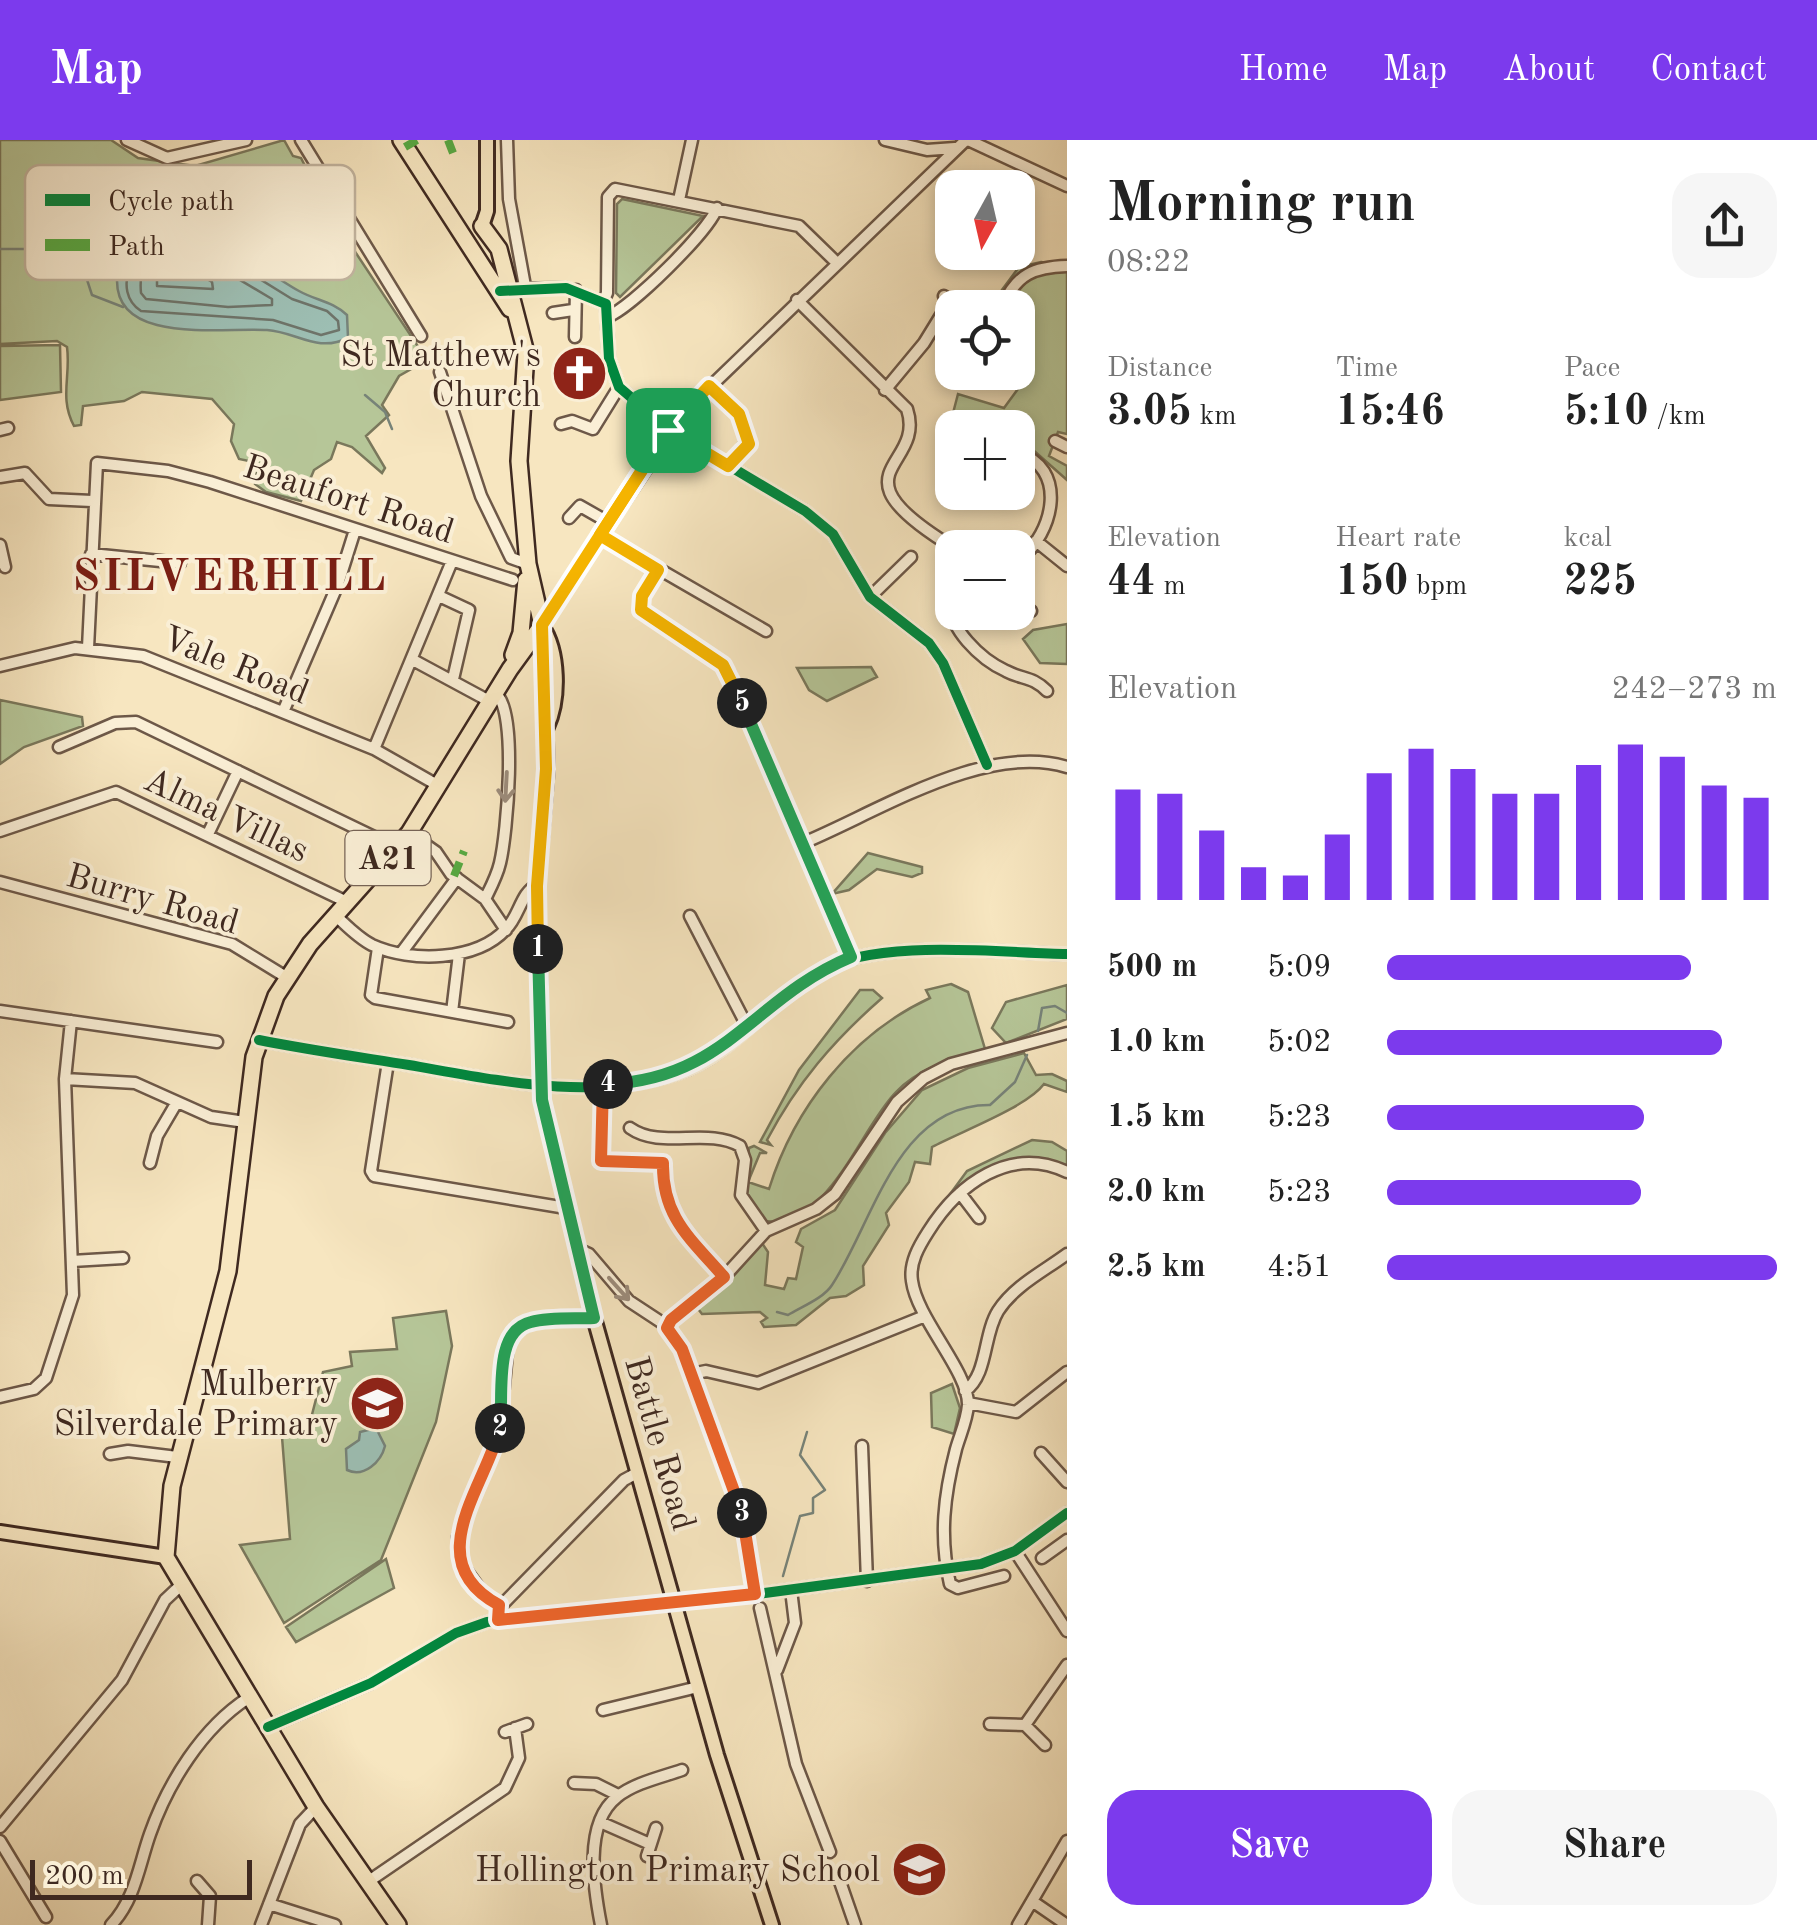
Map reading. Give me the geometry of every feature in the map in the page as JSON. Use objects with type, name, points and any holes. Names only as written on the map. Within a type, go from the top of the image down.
[{"type":"highway","name":"A21","points":[[401,140],[474,252],[512,288]]},
{"type":"highway","points":[[453,220],[464,226],[482,226]]},
{"type":"highway","name":"A21","points":[[166,1557],[177,1457],[228,1271],[259,1040],[286,977],[409,832],[510,669],[542,625],[532,591],[519,462],[526,364],[512,288],[496,239],[482,226]]},
{"type":"highway","points":[[474,252],[473,238],[482,226]]},
{"type":"highway","name":"A21","points":[[510,669],[529,568]]},
{"type":"highway","points":[[166,1557],[316,1807],[398,1925]]},
{"type":"main road","points":[[482,226],[487,210],[487,140]]},
{"type":"main road","name":"Battle Road","points":[[542,625],[546,729],[537,886],[540,1086],[594,1318],[752,1872],[772,1925]]},
{"type":"main road","points":[[0,1532],[166,1557]]},
{"type":"street","points":[[128,140],[168,158],[246,140]]},
{"type":"street","points":[[301,140],[316,165]]},
{"type":"street","points":[[506,140],[512,288],[576,290],[603,302]]},
{"type":"street","points":[[678,200],[692,140]]},
{"type":"street","points":[[886,140],[926,150],[963,143],[1067,186]]},
{"type":"street","points":[[542,625],[668,430],[836,262],[963,143]]},
{"type":"street","points":[[926,150],[940,163]]},
{"type":"street","points":[[836,262],[799,226],[612,190],[603,302],[609,359],[619,388],[668,430],[818,520],[839,542],[870,597],[930,643],[944,662],[987,765]]},
{"type":"street","points":[[607,318],[672,260],[710,221],[716,208]]},
{"type":"street","points":[[355,228],[421,336]]},
{"type":"street","points":[[1014,290],[1024,274],[1044,266],[1067,266]]},
{"type":"street","points":[[576,290],[576,337]]},
{"type":"street","points":[[797,300],[885,390],[900,400],[911,420],[907,438],[887,471],[889,493],[914,523],[935,536]]},
{"type":"street","points":[[553,313],[573,310]]},
{"type":"street","points":[[885,390],[935,328]]},
{"type":"street","points":[[440,372],[494,528],[512,558],[529,568]]},
{"type":"street","points":[[709,386],[739,414],[749,438],[728,466]]},
{"type":"street","points":[[561,424],[572,421],[593,429],[619,388]]},
{"type":"street","points":[[1055,441],[1067,447]]},
{"type":"street","points":[[1035,460],[1048,470],[1064,492],[1056,516],[1036,541],[1067,566]]},
{"type":"street","name":"Beaufort Road","points":[[92,501],[97,462],[168,471],[512,580]]},
{"type":"street","points":[[0,477],[24,473],[49,499],[92,501],[88,648]]},
{"type":"street","points":[[569,518],[580,506],[608,522]]},
{"type":"street","points":[[283,712],[338,584],[355,530]]},
{"type":"street","points":[[600,535],[766,631]]},
{"type":"street","points":[[0,545],[5,568]]},
{"type":"street","points":[[92,554],[180,563]]},
{"type":"street","points":[[870,597],[911,557]]},
{"type":"street","points":[[374,749],[452,561]]},
{"type":"street","points":[[658,570],[642,596],[641,610],[716,658],[730,674],[851,957]]},
{"type":"street","points":[[532,591],[548,598],[562,596]]},
{"type":"street","points":[[439,596],[468,610],[452,680]]},
{"type":"street","points":[[961,630],[967,641],[1000,668],[1032,676],[1047,691]]},
{"type":"street","name":"Vale Road","points":[[0,666],[59,650],[88,648],[159,661],[374,749],[439,786]]},
{"type":"street","points":[[413,660],[493,698],[507,714],[501,860],[484,899]]},
{"type":"street","points":[[59,747],[128,721],[397,848]]},
{"type":"street","points":[[803,843],[987,765],[1030,762],[1067,767]]},
{"type":"street","points":[[208,834],[238,771]]},
{"type":"street","name":"Alma Villas","points":[[81,801],[116,792],[347,902]]},
{"type":"street","name":"Burry Road","points":[[0,832],[81,801]]},
{"type":"street","points":[[409,832],[436,852],[457,878],[484,899],[506,930]]},
{"type":"street","points":[[402,952],[457,878]]},
{"type":"street","name":"Burry Road","points":[[0,882],[232,944],[286,977]]},
{"type":"street","points":[[335,916],[378,948],[458,954],[484,948],[506,930],[528,891],[537,886]]},
{"type":"street","points":[[690,916],[747,1026]]},
{"type":"street","points":[[378,948],[371,995],[375,998],[508,1022]]},
{"type":"street","points":[[259,1040],[540,1086],[603,1084],[682,1072],[714,1054],[821,970],[851,957],[889,951],[1067,954]]},
{"type":"street","points":[[452,1012],[458,954]]},
{"type":"street","points":[[0,1011],[214,1042],[210,1056]]},
{"type":"street","points":[[0,1397],[34,1389],[46,1378],[71,1308],[65,1079],[71,1021]]},
{"type":"street","points":[[667,1326],[724,1277],[766,1231],[816,1209],[835,1194],[899,1100],[924,1078],[951,1064],[1067,1033]]},
{"type":"street","points":[[388,1062],[370,1171],[374,1176],[566,1208]]},
{"type":"street","points":[[65,1079],[135,1083],[212,1117],[246,1122]]},
{"type":"street","points":[[603,1084],[601,1161],[663,1163],[664,1201],[724,1277]]},
{"type":"street","points":[[150,1163],[157,1136],[177,1102]]},
{"type":"street","points":[[630,1128],[645,1136],[729,1140],[740,1146],[745,1160],[741,1195],[766,1231]]},
{"type":"street","points":[[1067,1172],[1038,1163],[1006,1165],[983,1174],[960,1193],[932,1226],[912,1266],[914,1292],[966,1397],[1016,1412],[1067,1372]]},
{"type":"street","points":[[960,1193],[979,1218]]},
{"type":"street","points":[[576,1248],[589,1254],[629,1301],[667,1326],[691,1374],[736,1490],[755,1594]]},
{"type":"street","points":[[1004,1576],[958,1588],[950,1584],[943,1513],[966,1397],[977,1380],[999,1310],[1009,1297],[1067,1254]]},
{"type":"street","points":[[72,1261],[123,1258]]},
{"type":"street","points":[[691,1374],[706,1371],[758,1383],[925,1316]]},
{"type":"street","points":[[499,1605],[484,1595],[463,1566],[458,1537],[460,1521],[497,1439],[508,1342],[514,1332],[531,1322],[594,1318]]},
{"type":"street","points":[[862,1446],[867,1581]]},
{"type":"street","points":[[1041,1453],[1067,1482]]},
{"type":"street","points":[[110,1454],[177,1457]]},
{"type":"street","points":[[498,1620],[499,1605],[624,1480],[638,1473]]},
{"type":"street","points":[[268,1727],[371,1683],[456,1633],[498,1620],[792,1590],[981,1564],[1015,1552],[1067,1513]]},
{"type":"street","points":[[1042,1558],[1067,1540]]},
{"type":"street","points":[[1015,1552],[1067,1630]]},
{"type":"street","points":[[2,1821],[122,1680],[165,1600],[181,1585]]},
{"type":"street","points":[[776,1671],[796,1622],[792,1590]]},
{"type":"street","points":[[760,1608],[796,1764],[830,1852]]},
{"type":"street","points":[[1025,1725],[1067,1665]]},
{"type":"street","points":[[603,1710],[698,1687]]},
{"type":"street","points":[[111,1925],[125,1908],[149,1836],[176,1778],[198,1746],[248,1698]]},
{"type":"street","points":[[990,1724],[1025,1725],[1045,1746]]},
{"type":"street","points":[[368,1881],[505,1788],[519,1758],[516,1728]]},
{"type":"street","points":[[601,1925],[596,1870],[600,1822],[618,1795],[682,1770]]},
{"type":"street","points":[[574,1783],[596,1784],[618,1795]]},
{"type":"street","points":[[261,1925],[300,1824],[316,1807]]},
{"type":"street","points":[[600,1822],[648,1850],[656,1828]]},
{"type":"street","points":[[0,1841],[46,1917]]},
{"type":"street","points":[[1018,1925],[1067,1841]]},
{"type":"street","points":[[837,1873],[855,1925]]},
{"type":"street","points":[[197,1881],[210,1896],[208,1925]]},
{"type":"street","points":[[1032,1902],[1067,1925]]},
{"type":"street","points":[[268,1904],[335,1925]]},
{"type":"green space","points":[[0,140],[111,140],[138,158],[188,165],[25,165],[25,280],[355,280],[355,252],[427,360],[399,376],[382,405],[389,415],[366,436],[385,468],[382,473],[352,447],[337,442],[331,459],[314,470],[301,501],[266,492],[255,484],[258,463],[239,459],[231,441],[234,424],[212,399],[142,392],[124,401],[83,406],[81,425],[74,426],[66,396],[67,347],[57,341],[0,344]]},
{"type":"green space","points":[[284,140],[293,156],[301,158],[305,165],[198,165]]},
{"type":"green space","points":[[622,199],[703,216],[620,297],[616,293],[617,204]]},
{"type":"green space","points":[[1035,263],[1067,266],[1067,434],[1058,432],[1049,456],[1067,466],[1067,480],[1035,452],[1035,410],[954,410],[958,394],[1004,408],[1017,390],[1035,390],[1035,290],[1002,290],[1017,270],[1035,270]]},
{"type":"green space","points":[[60,345],[61,392],[0,400],[0,346]]},
{"type":"green space","points":[[1067,624],[1067,664],[1040,663],[1023,639],[1035,630]]},
{"type":"green space","points":[[871,667],[877,677],[827,701],[809,690],[797,668]]},
{"type":"green space","points":[[0,700],[82,717],[83,726],[24,747],[0,764]]},
{"type":"green space","points":[[868,853],[922,867],[922,873],[912,877],[877,869],[849,890],[832,894]]},
{"type":"green space","points":[[951,984],[968,992],[985,1049],[938,1065],[905,1083],[883,1108],[825,1193],[788,1219],[765,1221],[744,1191],[749,1148],[754,1146],[767,1153],[760,1153],[748,1182],[769,1189],[810,1102],[851,1053],[902,1013],[930,998],[926,990]]},
{"type":"green space","points":[[1067,985],[1067,1019],[1006,1043],[992,1028],[1006,1002]]},
{"type":"green space","points":[[860,990],[873,990],[882,998],[804,1081],[767,1140],[771,1145],[760,1142],[799,1070]]},
{"type":"green space","points":[[1024,1053],[1036,1075],[1052,1074],[1067,1081],[1067,1092],[1044,1084],[1009,1110],[932,1147],[930,1164],[915,1162],[909,1182],[886,1213],[889,1225],[863,1266],[864,1285],[846,1296],[830,1298],[796,1325],[764,1327],[761,1322],[767,1318],[760,1312],[702,1314],[695,1305],[735,1274],[762,1243],[768,1252],[765,1285],[784,1289],[788,1278],[796,1279],[803,1247],[796,1242],[801,1229],[835,1210],[885,1133],[922,1090],[968,1068]]},
{"type":"green space","points":[[1032,1140],[1052,1142],[1067,1151],[1067,1166],[1032,1157],[1016,1158],[986,1169],[945,1201],[967,1171]]},
{"type":"green space","name":"Mulberry Silverdale Primary","points":[[446,1311],[452,1346],[436,1422],[381,1560],[284,1623],[240,1545],[290,1539],[282,1437],[308,1430],[323,1372],[352,1366],[350,1352],[397,1349],[393,1318]]},
{"type":"green space","points":[[952,1384],[960,1408],[954,1434],[932,1427],[931,1393]]},
{"type":"green space","points":[[386,1559],[394,1588],[296,1642],[286,1627]]},
{"type":"water","points":[[282,280],[347,315],[348,338],[317,343],[267,330],[200,330],[153,324],[134,315],[122,301],[117,281]]},
{"type":"water","points":[[376,1428],[385,1446],[380,1458],[360,1472],[347,1470],[346,1449],[359,1440],[360,1432]]},
{"type":"waterway","points":[[0,249],[25,249]]},
{"type":"waterway","points":[[87,280],[92,295],[123,307]]},
{"type":"waterway","points":[[365,395],[385,412],[392,429]]},
{"type":"waterway","points":[[1038,1031],[1042,1008],[1055,1006],[1067,1013]]},
{"type":"waterway","points":[[777,1312],[788,1315],[828,1290],[910,1145],[932,1124],[958,1110],[990,1105],[1015,1082],[1027,1055]]},
{"type":"waterway","points":[[783,1576],[800,1516],[813,1513],[813,1498],[825,1490],[800,1455],[807,1432]]},
{"type":"marked path","points":[[405,147],[417,140]]},
{"type":"marked path","points":[[448,140],[453,153]]},
{"type":"marked path","points":[[709,386],[739,414],[749,439],[728,466]]},
{"type":"marked path","points":[[454,876],[464,851]]},
{"type":"cycle path","points":[[500,291],[566,288],[606,304],[609,359],[619,387],[669,430],[805,511],[833,534],[870,597],[929,643],[943,663],[987,765]]},
{"type":"cycle path","points":[[259,1040],[510,1082],[612,1086],[646,1082],[699,1065],[802,983],[844,961],[906,951],[1067,954]]},
{"type":"cycle path","points":[[268,1727],[371,1683],[456,1633],[487,1622],[720,1599],[981,1564],[1015,1551],[1067,1513]]},
{"type":"place","name":"St Matthew's Church","points":[[580,374]]},
{"type":"place","name":"Mulberry Silverdale Primary","points":[[377,1403]]},
{"type":"place","name":"Hollington Primary School","points":[[919,1869]]},
{"type":"district","name":"SILVERHILL","points":[[230,574]]},
{"type":"route","points":[[668,430],[628,491],[600,535],[562,596],[542,625],[546,786],[537,886],[540,1086],[594,1318],[522,1325],[504,1352],[500,1428],[487,1469],[460,1521],[458,1537],[463,1566],[484,1595],[499,1605],[498,1620],[755,1594],[736,1490],[682,1349],[667,1328],[671,1320],[724,1277],[664,1201],[663,1163],[601,1161],[603,1084],[641,1082],[682,1072],[714,1054],[810,977],[851,957],[730,674],[716,658],[644,614],[640,602],[658,570],[600,535],[668,430],[728,466],[749,444],[739,414],[709,386],[668,430]]}]
